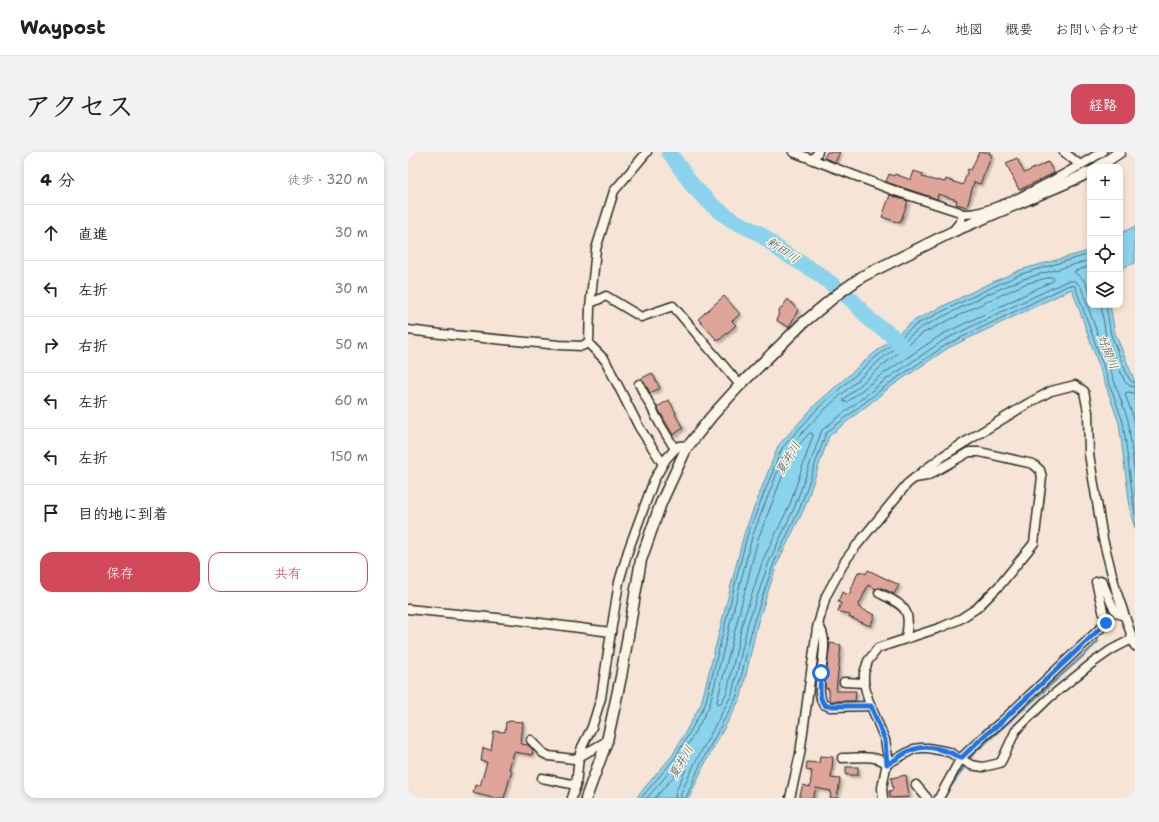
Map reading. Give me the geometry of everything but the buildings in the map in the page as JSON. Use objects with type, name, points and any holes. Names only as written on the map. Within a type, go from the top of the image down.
[{"type":"street","points":[[588,343],[596,249],[614,191],[647,152]]},
{"type":"street","points":[[793,152],[898,192],[962,214],[978,213],[1038,189],[1102,152]]},
{"type":"street","points":[[813,160],[818,152]]},
{"type":"street","points":[[1064,152],[1080,165]]},
{"type":"street","points":[[1102,164],[1120,152]]},
{"type":"street","points":[[586,798],[607,741],[621,677],[641,560],[661,502],[689,446],[711,417],[740,385],[803,323],[863,276],[952,232],[1087,173]]},
{"type":"street","points":[[952,232],[961,221],[962,214]]},
{"type":"street","points":[[591,302],[606,296],[641,317],[673,306],[740,385]]},
{"type":"street","points":[[408,330],[566,345],[582,346],[588,343]]},
{"type":"street","points":[[588,343],[605,360],[639,427],[663,464]]},
{"type":"street","points":[[639,384],[675,449]]},
{"type":"street","points":[[790,798],[800,754],[810,684],[813,650],[818,625],[826,596],[845,561],[907,484],[946,454],[1027,404],[1051,391],[1075,385],[1080,387],[1084,391],[1087,406],[1089,454],[1100,523],[1109,563],[1124,616],[1134,642],[1111,650],[1049,698],[1016,730],[1000,763],[983,767],[969,764],[955,755],[938,749],[921,748],[914,749],[887,764]]},
{"type":"street","points":[[572,798],[576,785],[579,757],[592,726],[601,698],[619,582],[628,551],[654,480],[663,464],[679,446],[689,446]]},
{"type":"street","points":[[884,798],[882,788],[883,777],[887,764],[885,740],[864,684],[864,673],[868,661],[878,648],[942,627],[968,615],[1000,585],[1034,543],[1042,477],[1040,470],[1033,464],[980,452],[968,452],[927,476],[915,478]]},
{"type":"street","points":[[939,798],[961,758],[1106,623],[1096,582],[1102,581],[1117,613],[1124,616]]},
{"type":"street","points":[[879,593],[898,603],[906,611],[908,616],[906,638]]},
{"type":"street","points":[[408,609],[517,620],[611,632]]},
{"type":"street","points":[[818,625],[822,630],[824,643],[821,684],[823,704],[830,707],[871,706]]},
{"type":"street","points":[[844,682],[864,684]]},
{"type":"street","points":[[532,740],[543,753],[549,756],[574,759],[607,741]]},
{"type":"street","points":[[842,758],[875,758],[884,761],[887,764]]},
{"type":"street","points":[[542,778],[576,785]]},
{"type":"street","points":[[916,785],[927,798]]},
{"type":"water","points":[[1135,226],[1135,263],[1123,269],[1123,236],[1123,232]]},
{"type":"water","points":[[1087,251],[1087,308],[1111,308],[1115,333],[1135,382],[1135,528],[1131,515],[1119,423],[1072,289],[948,348],[889,388],[829,436],[804,509],[777,564],[757,625],[741,697],[703,767],[689,798],[637,798],[672,756],[701,704],[744,534],[778,446],[816,404],[873,354],[915,320],[1020,270]]},
{"type":"waterway","name":"新田川","points":[[669,152],[693,186],[712,205],[732,220],[759,233],[781,251],[819,274],[853,301],[871,321],[890,334],[902,347]]},
{"type":"waterway","points":[[944,798],[973,754],[1098,641]]},
{"type":"route","points":[[821,673],[821,696],[822,702],[826,706],[871,706],[885,740],[888,757],[887,764],[914,749],[921,748],[938,749],[949,752],[961,758],[1106,623]]},
{"type":"water label","name":"好間川","points":[[1108,352]]},
{"type":"water label","name":"夏井川","points":[[788,458]]},
{"type":"water label","name":"夏井川","points":[[681,762]]}]
